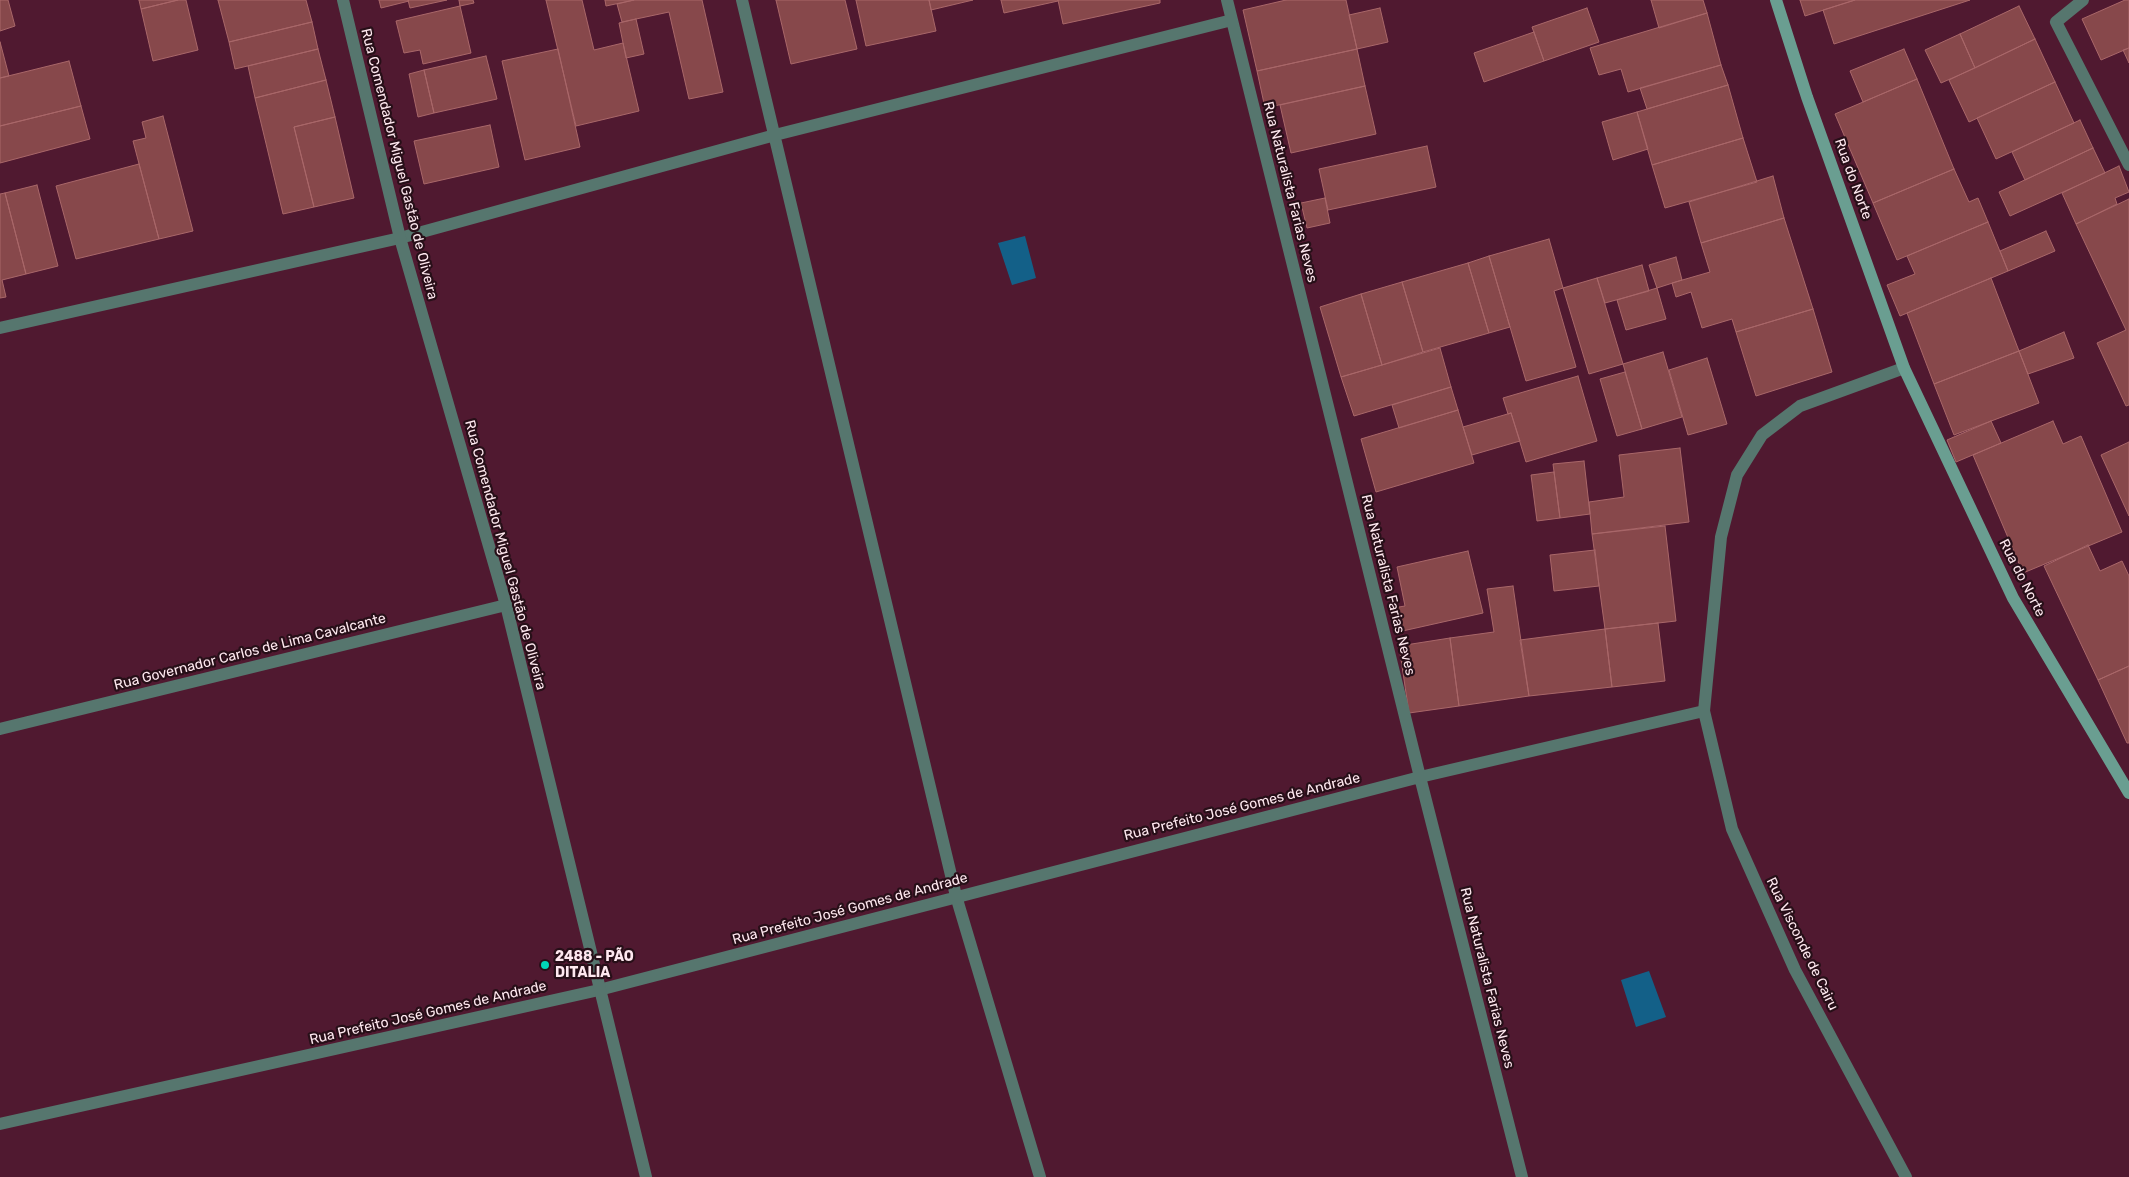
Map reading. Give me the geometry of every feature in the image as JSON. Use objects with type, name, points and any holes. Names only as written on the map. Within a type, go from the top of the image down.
[{"type":"main road","name":"Rua do Norte","points":[[1776,0],[1807,97],[1904,368],[2013,598],[2129,793]]},
{"type":"street","name":"Rua Comendador Miguel Gastão de Oliveira","points":[[343,0],[400,238],[506,605],[646,1177]]},
{"type":"street","points":[[742,0],[956,896],[1040,1177]]},
{"type":"street","name":"Rua Naturalista Farias Neves","points":[[1227,0],[1420,777],[1522,1177]]},
{"type":"street","points":[[2083,0],[2056,22],[2129,164]]},
{"type":"street","points":[[0,328],[400,238],[774,135],[1232,20]]},
{"type":"street","points":[[1704,711],[1721,537],[1737,475],[1762,436],[1800,406],[1904,368]]},
{"type":"street","name":"Rua Governador Carlos de Lima Cavalcante","points":[[0,729],[506,605]]},
{"type":"street","name":"Rua Prefeito José Gomes de Andrade","points":[[0,1124],[599,990],[1420,777],[1704,711]]},
{"type":"street","name":"Rua Visconde de Cairu","points":[[1704,711],[1732,829],[1795,970],[1906,1177]]},
{"type":"water","points":[[1025,236],[1036,278],[1012,285],[998,243]]},
{"type":"water","points":[[1649,971],[1666,1017],[1636,1027],[1621,980]]},
{"type":"building","points":[[0,0],[8,0],[15,26],[0,31]]},
{"type":"building","points":[[139,0],[178,0],[141,9]]},
{"type":"building","points":[[178,0],[186,0],[198,50],[153,61],[141,9]]},
{"type":"building","points":[[218,0],[306,0],[312,22],[229,42]]},
{"type":"building","points":[[379,0],[408,0],[409,1],[381,8]]},
{"type":"building","points":[[408,0],[447,0],[410,8]]},
{"type":"building","points":[[459,0],[473,0],[474,3],[460,6]]},
{"type":"building","points":[[546,0],[582,0],[594,50],[623,43],[639,111],[576,126]]},
{"type":"building","points":[[605,0],[634,0],[606,6]]},
{"type":"building","points":[[634,0],[702,0],[723,92],[689,99],[669,12],[622,22],[617,4]]},
{"type":"building","points":[[776,0],[845,0],[857,49],[791,64]]},
{"type":"building","points":[[856,0],[929,0],[936,31],[866,46]]},
{"type":"building","points":[[929,0],[973,0],[931,10]]},
{"type":"building","points":[[1001,0],[1058,0],[1058,1],[1004,13]]},
{"type":"building","points":[[1058,0],[1160,0],[1160,3],[1063,24]]},
{"type":"building","points":[[1286,0],[1346,0],[1357,49],[1257,71],[1243,10]]},
{"type":"building","points":[[1651,0],[1703,0],[1707,13],[1659,28]]},
{"type":"building","points":[[1800,0],[1855,0],[1805,16]]},
{"type":"building","points":[[1855,0],[1970,0],[1834,44],[1823,10]]},
{"type":"building","points":[[2129,0],[2129,48],[2101,60],[2082,19]]},
{"type":"building","points":[[460,6],[471,53],[423,64],[420,50],[404,53],[396,21]]},
{"type":"building","points":[[2019,6],[2035,39],[1975,68],[1960,34]]},
{"type":"building","points":[[1380,8],[1388,42],[1357,49],[1349,15]]},
{"type":"building","points":[[1587,8],[1599,42],[1544,61],[1532,27]]},
{"type":"building","points":[[1707,13],[1721,65],[1628,92],[1621,69],[1599,75],[1590,48]]},
{"type":"building","points":[[636,19],[644,54],[626,58],[619,23]]},
{"type":"building","points":[[312,22],[318,49],[235,69],[229,42]]},
{"type":"building","points":[[1534,32],[1544,61],[1484,82],[1474,53]]},
{"type":"building","points":[[1960,34],[1975,68],[1941,83],[1925,50]]},
{"type":"building","points":[[2035,39],[2055,82],[1969,122],[1949,80]]},
{"type":"building","points":[[0,42],[9,76],[0,78]]},
{"type":"building","points":[[2129,48],[2129,63],[2123,50]]},
{"type":"building","points":[[318,49],[326,80],[255,98],[248,66]]},
{"type":"building","points":[[558,49],[580,147],[525,160],[502,61]]},
{"type":"building","points":[[1357,49],[1365,86],[1265,108],[1257,71]]},
{"type":"building","points":[[1904,49],[1917,79],[1863,102],[1850,71]]},
{"type":"building","points":[[486,56],[497,99],[434,113],[424,70]]},
{"type":"building","points":[[69,61],[81,106],[0,126],[0,78]]},
{"type":"building","points":[[1721,65],[1728,85],[1647,109],[1640,88]]},
{"type":"building","points":[[424,70],[434,113],[418,117],[409,74]]},
{"type":"building","points":[[1917,79],[1954,169],[1873,203],[1835,114]]},
{"type":"building","points":[[326,80],[335,117],[294,127],[314,207],[283,214],[255,98]]},
{"type":"building","points":[[2055,82],[2074,123],[1996,159],[1977,118]]},
{"type":"building","points":[[1728,85],[1743,138],[1652,165],[1637,112]]},
{"type":"building","points":[[1365,86],[1376,134],[1291,153],[1280,105]]},
{"type":"building","points":[[81,106],[90,139],[0,163],[0,126]]},
{"type":"building","points":[[1637,112],[1648,149],[1613,160],[1602,122]]},
{"type":"building","points":[[163,116],[193,231],[159,239],[133,141],[146,138],[142,122]]},
{"type":"building","points":[[335,117],[354,198],[314,207],[294,127]]},
{"type":"building","points":[[2080,120],[2093,148],[2025,180],[2012,152]]},
{"type":"building","points":[[490,125],[499,167],[424,184],[414,141]]},
{"type":"building","points":[[1743,138],[1757,182],[1665,208],[1652,165]]},
{"type":"building","points":[[1427,146],[1436,187],[1328,210],[1319,169]]},
{"type":"building","points":[[2093,148],[2105,173],[2010,216],[1999,192]]},
{"type":"building","points":[[139,164],[159,239],[76,259],[56,186]]},
{"type":"building","points":[[2119,166],[2129,192],[2115,198],[2117,204],[2076,224],[2062,193]]},
{"type":"building","points":[[1954,169],[1969,202],[1978,198],[1988,222],[1897,260],[1873,203]]},
{"type":"building","points":[[1773,176],[1784,218],[1701,243],[1689,202]]},
{"type":"building","points":[[37,185],[58,266],[26,274],[5,193]]},
{"type":"building","points":[[5,193],[26,274],[2,280],[6,297],[0,298],[0,194]]},
{"type":"building","points":[[1325,198],[1330,223],[1307,228],[1301,203]]},
{"type":"building","points":[[2129,199],[2129,405],[2126,406],[2097,343],[2126,330],[2076,224]]},
{"type":"building","points":[[1784,218],[1813,309],[1736,332],[1732,319],[1702,328],[1691,292],[1676,297],[1672,283],[1710,272],[1701,243]]},
{"type":"building","points":[[1988,222],[2008,271],[1900,316],[1887,285],[1915,274],[1907,256]]},
{"type":"building","points":[[2046,231],[2055,251],[2008,271],[2000,251]]},
{"type":"building","points":[[1549,239],[1563,288],[1554,291],[1576,367],[1526,381],[1489,256]]},
{"type":"building","points":[[1489,256],[1510,327],[1489,333],[1468,263]]},
{"type":"building","points":[[1676,257],[1682,280],[1657,288],[1649,265]]},
{"type":"building","points":[[1468,263],[1489,333],[1423,352],[1402,282]]},
{"type":"building","points":[[1642,265],[1649,291],[1605,303],[1597,278]]},
{"type":"building","points":[[1597,278],[1623,364],[1589,374],[1563,288]]},
{"type":"building","points":[[1991,278],[2019,351],[1934,384],[1907,313]]},
{"type":"building","points":[[1402,282],[1423,352],[1382,365],[1361,294]]},
{"type":"building","points":[[1657,288],[1666,319],[1626,330],[1617,300]]},
{"type":"building","points":[[1361,294],[1382,365],[1341,377],[1320,307]]},
{"type":"building","points":[[1813,309],[1832,372],[1756,396],[1736,332]]},
{"type":"building","points":[[2064,332],[2074,358],[2028,374],[2019,351]]},
{"type":"building","points":[[1440,348],[1451,387],[1354,416],[1341,377]]},
{"type":"building","points":[[2019,351],[2039,403],[1954,435],[1934,384]]},
{"type":"building","points":[[1663,352],[1682,417],[1642,429],[1623,364]]},
{"type":"building","points":[[1707,358],[1727,424],[1688,435],[1669,370]]},
{"type":"building","points":[[1625,372],[1642,429],[1617,436],[1600,379]]},
{"type":"building","points":[[1578,376],[1597,441],[1526,462],[1511,413],[1508,414],[1503,398]]},
{"type":"building","points":[[1451,387],[1458,410],[1399,428],[1392,405]]},
{"type":"building","points":[[1458,410],[1474,463],[1376,492],[1361,439]]},
{"type":"building","points":[[1511,413],[1520,441],[1472,455],[1463,427]]},
{"type":"building","points":[[1991,421],[2001,443],[1956,462],[1947,440]]},
{"type":"building","points":[[2053,421],[2063,444],[2081,436],[2122,532],[2023,573],[1973,455]]},
{"type":"building","points":[[2129,442],[2129,516],[2101,455]]},
{"type":"building","points":[[1680,448],[1689,522],[1592,534],[1589,502],[1624,497],[1619,455]]},
{"type":"building","points":[[1584,461],[1590,514],[1560,518],[1553,464]]},
{"type":"building","points":[[1554,472],[1560,518],[1537,521],[1531,475]]},
{"type":"building","points":[[1665,526],[1676,621],[1605,629],[1592,534]]},
{"type":"building","points":[[2088,545],[2100,571],[2122,561],[2129,576],[2129,666],[2098,680],[2044,566]]},
{"type":"building","points":[[1595,550],[1599,586],[1554,591],[1550,555]]},
{"type":"building","points":[[1468,551],[1483,613],[1398,632],[1393,608],[1405,606],[1397,567]]},
{"type":"building","points":[[1513,586],[1529,696],[1459,706],[1450,638],[1494,632],[1487,589]]},
{"type":"building","points":[[1658,623],[1665,681],[1612,687],[1605,629]]},
{"type":"building","points":[[1605,629],[1612,687],[1529,696],[1520,640]]},
{"type":"building","points":[[1450,638],[1459,706],[1409,713],[1399,646]]},
{"type":"building","points":[[2129,666],[2129,743],[2127,743],[2098,680]]},
{"type":"place","name":"2488 - PÃO DITALIA","points":[[545,965]]}]
